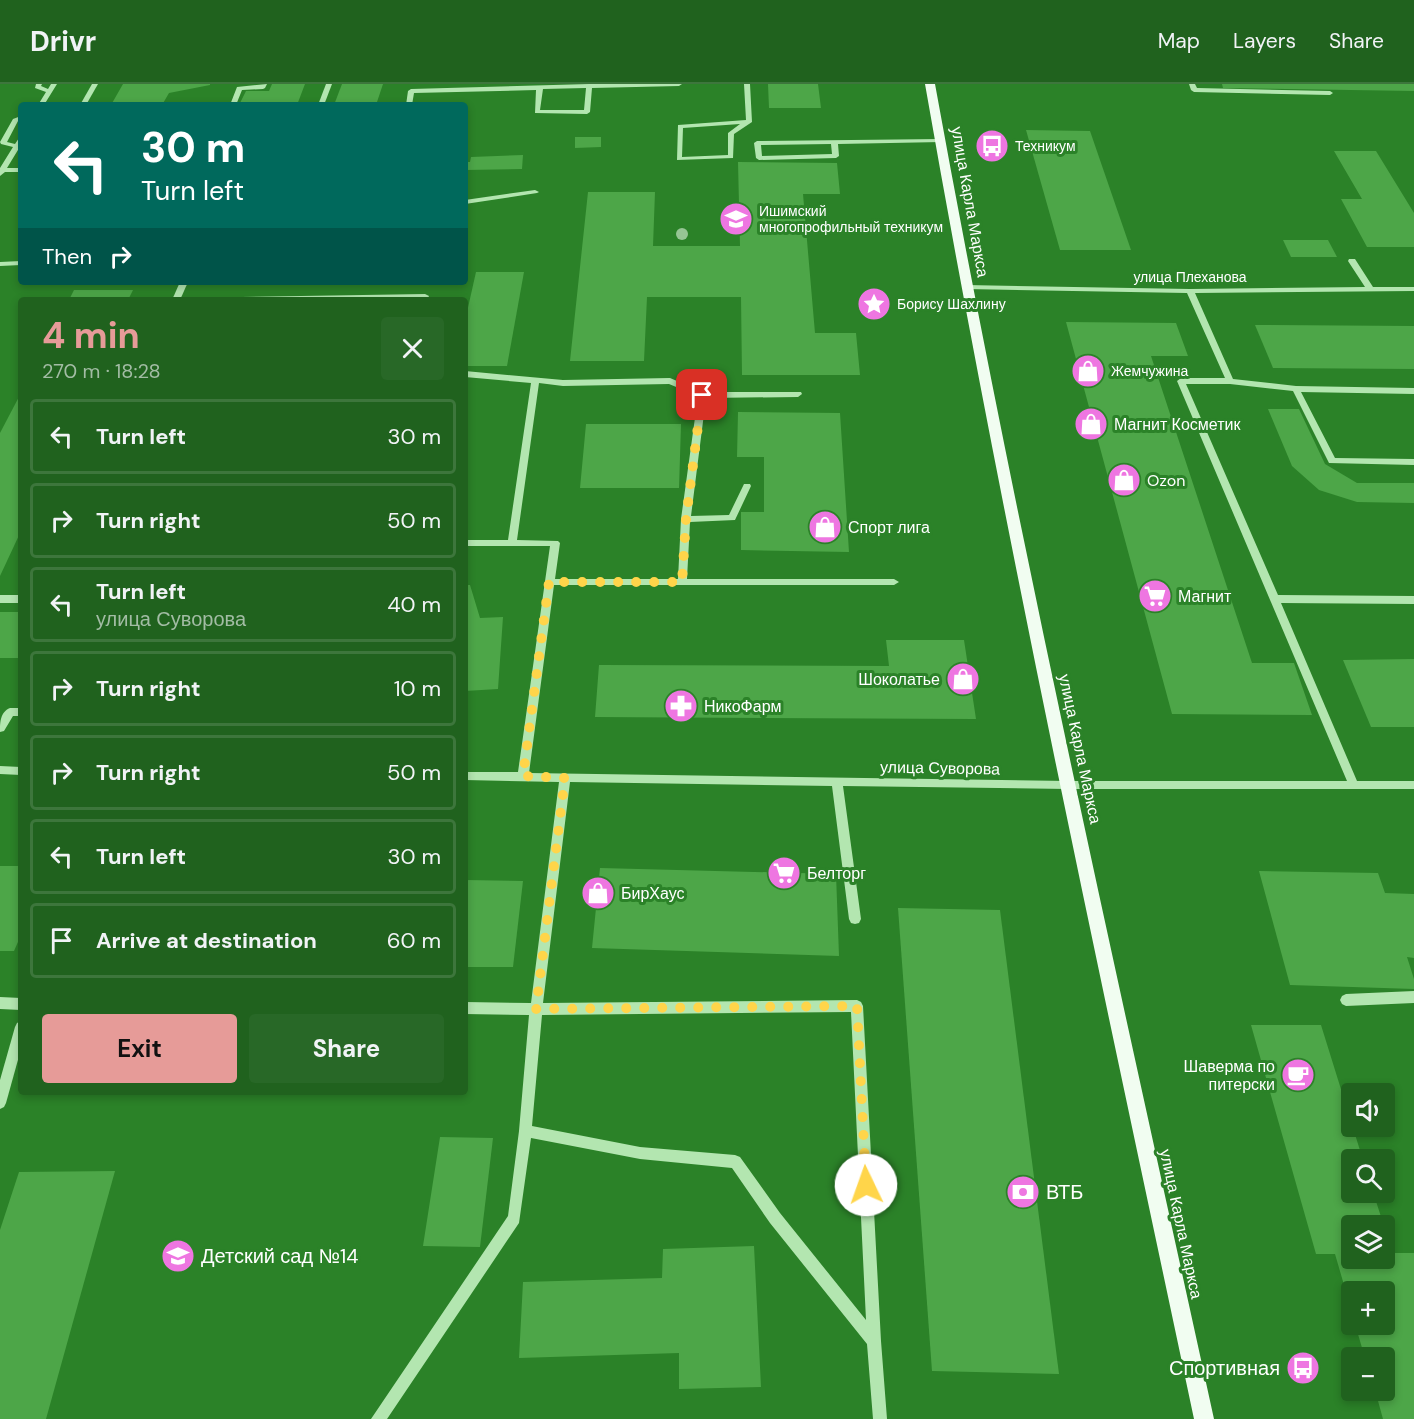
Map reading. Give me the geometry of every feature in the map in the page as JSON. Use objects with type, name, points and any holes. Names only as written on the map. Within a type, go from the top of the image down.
[{"type":"main road","name":"улица Карла Маркса","points":[[930,84],[966,287],[1068,785],[1204,1419]]},
{"type":"street","points":[[39,84],[37,87],[52,87]]},
{"type":"street","points":[[85,102],[95,84]]},
{"type":"street","points":[[233,102],[239,88],[263,87],[264,84]]},
{"type":"street","points":[[322,102],[329,84]]},
{"type":"street","points":[[409,102],[411,91],[679,84]]},
{"type":"street","points":[[747,84],[749,122]]},
{"type":"street","points":[[1192,84],[1194,90],[1330,93]]},
{"type":"street","points":[[540,87],[537,112],[587,112],[590,86]]},
{"type":"street","points":[[43,102],[52,87]]},
{"type":"street","points":[[16,146],[3,143],[15,120],[18,119]]},
{"type":"street","points":[[749,122],[731,133],[731,157],[679,159],[680,126],[749,122]]},
{"type":"street","points":[[834,142],[836,156],[759,158],[757,143],[834,142],[940,141]]},
{"type":"street","points":[[1,172],[18,143]]},
{"type":"street","points":[[1,172],[18,170]]},
{"type":"street","points":[[468,202],[535,192]]},
{"type":"street","points":[[1352,261],[1371,290]]},
{"type":"street","points":[[0,264],[18,263]]},
{"type":"street","name":"улица Плеханова","points":[[966,287],[1190,291],[1414,289]]},
{"type":"street","points":[[1190,291],[1230,381]]},
{"type":"street","points":[[365,297],[425,296]]},
{"type":"street","points":[[468,374],[563,383],[670,381],[702,395],[798,394]]},
{"type":"street","points":[[512,543],[535,381]]},
{"type":"street","points":[[1354,785],[1181,381],[1230,381],[1296,389],[1414,391]]},
{"type":"street","points":[[1296,389],[1332,461],[1414,462]]},
{"type":"street","points":[[682,582],[686,519],[702,395]]},
{"type":"street","points":[[686,519],[732,518],[747,486]]},
{"type":"street","points":[[468,543],[555,543],[523,776]]},
{"type":"street","points":[[549,582],[894,582]]},
{"type":"street","points":[[0,599],[18,599]]},
{"type":"street","points":[[1276,599],[1414,600]]},
{"type":"street","points":[[0,728],[10,712],[18,712]]},
{"type":"street","points":[[0,770],[18,771]]},
{"type":"street","name":"улица Суворова","points":[[468,776],[1068,785],[1414,785]]},
{"type":"street","points":[[378,1419],[514,1218],[525,1131],[536,1009],[565,778]]},
{"type":"street","points":[[837,782],[855,919]]},
{"type":"street","points":[[1346,1000],[1414,997]]},
{"type":"street","points":[[0,1003],[18,1004]]},
{"type":"street","points":[[468,1008],[857,1006],[880,1419]]},
{"type":"street","points":[[0,1103],[18,1038]]},
{"type":"street","points":[[525,1131],[640,1153],[735,1161],[775,1218],[874,1341]]},
{"type":"building","points":[[123,84],[210,84],[169,93],[164,102],[113,102]]},
{"type":"building","points":[[272,84],[305,84],[298,102],[240,102],[246,91],[269,91]]},
{"type":"building","points":[[342,84],[383,84],[377,102],[335,102]]},
{"type":"building","points":[[768,84],[818,84],[821,108],[769,108]]},
{"type":"building","points":[[1222,84],[1414,84],[1414,91],[1223,88]]},
{"type":"building","points":[[1026,130],[1090,131],[1131,250],[1060,250]]},
{"type":"building","points":[[575,137],[601,137],[601,147],[575,148]]},
{"type":"building","points":[[1334,151],[1376,151],[1414,213],[1414,247],[1367,247],[1341,199],[1362,199]]},
{"type":"building","points":[[523,155],[522,169],[468,170],[471,157]]},
{"type":"building","points":[[738,162],[837,163],[840,194],[803,194],[815,333],[856,333],[860,375],[742,375],[741,297],[647,297],[644,361],[570,361],[588,192],[655,192],[653,246],[740,246]]},
{"type":"building","points":[[1283,240],[1328,240],[1337,257],[1291,257]]},
{"type":"building","points":[[476,272],[524,272],[507,366],[468,366],[468,308]]},
{"type":"building","points":[[74,290],[133,290],[130,297],[70,297]]},
{"type":"building","points":[[1066,322],[1176,323],[1188,356],[1151,356],[1252,663],[1294,663],[1312,715],[1172,714]]},
{"type":"building","points":[[1255,325],[1414,326],[1414,369],[1273,368]]},
{"type":"building","points":[[18,399],[18,537],[0,576],[0,433]]},
{"type":"building","points":[[1268,409],[1299,409],[1325,464],[1357,483],[1414,483],[1414,503],[1357,502],[1319,490],[1292,466]]},
{"type":"building","points":[[738,412],[840,413],[849,552],[741,550],[741,512],[764,512],[764,457],[737,457]]},
{"type":"building","points":[[586,424],[681,424],[679,488],[580,488]]},
{"type":"building","points":[[468,585],[470,585],[480,618],[503,617],[498,689],[468,691]]},
{"type":"building","points":[[0,612],[18,612],[18,658],[0,658]]},
{"type":"building","points":[[886,640],[964,640],[976,719],[595,717],[599,665],[889,666]]},
{"type":"building","points":[[1414,659],[1414,727],[1371,727],[1343,660]]},
{"type":"building","points":[[0,866],[18,866],[18,942],[14,951],[0,951]]},
{"type":"building","points":[[600,868],[836,874],[839,956],[592,948]]},
{"type":"building","points":[[1259,871],[1378,873],[1385,893],[1414,894],[1414,958],[1407,957],[1414,979],[1414,989],[1290,985]]},
{"type":"building","points":[[468,880],[523,881],[513,967],[468,967]]},
{"type":"building","points":[[898,908],[1000,910],[1059,1374],[932,1371]]},
{"type":"building","points":[[1251,1025],[1321,1025],[1341,1089],[1341,1137],[1356,1137],[1360,1149],[1341,1149],[1341,1203],[1377,1203],[1380,1215],[1341,1215],[1341,1269],[1395,1269],[1395,1253],[1414,1253],[1414,1419],[1383,1419],[1378,1401],[1395,1401],[1395,1347],[1362,1347],[1358,1335],[1395,1335],[1395,1281],[1343,1281],[1335,1254],[1316,1254]]},
{"type":"building","points":[[440,1137],[493,1138],[480,1247],[423,1246]]},
{"type":"building","points":[[115,1171],[46,1419],[0,1419],[0,1230],[19,1172]]},
{"type":"building","points":[[754,1246],[761,1387],[679,1389],[679,1353],[519,1358],[523,1282],[662,1278],[663,1249]]},
{"type":"place","name":"Техникум","points":[[992,146]]},
{"type":"place","name":"Ишимский многопрофильный техникум","points":[[736,219]]},
{"type":"place","name":"Борису Шахлину","points":[[874,304]]},
{"type":"place","name":"Жемчужина","points":[[1088,371]]},
{"type":"place","name":"Магнит Косметик","points":[[1091,424]]},
{"type":"place","name":"Ozon","points":[[1124,480]]},
{"type":"place","name":"Спорт лига","points":[[825,527]]},
{"type":"place","name":"Магнит","points":[[1155,596]]},
{"type":"place","name":"Шоколатье","points":[[963,679]]},
{"type":"place","name":"НикоФарм","points":[[681,706]]},
{"type":"place","name":"Белторг","points":[[784,873]]},
{"type":"place","name":"БирХаус","points":[[598,893]]},
{"type":"place","name":"Шаверма по питерски","points":[[1298,1075]]},
{"type":"place","name":"ВТБ","points":[[1023,1192]]},
{"type":"place","name":"Детский сад №14","points":[[178,1256]]},
{"type":"place","name":"Спортивная","points":[[1303,1368]]},
{"type":"route","points":[[702,395],[686,519],[682,582],[549,582],[523,776],[565,778],[536,1009],[857,1006],[866,1185]]}]
